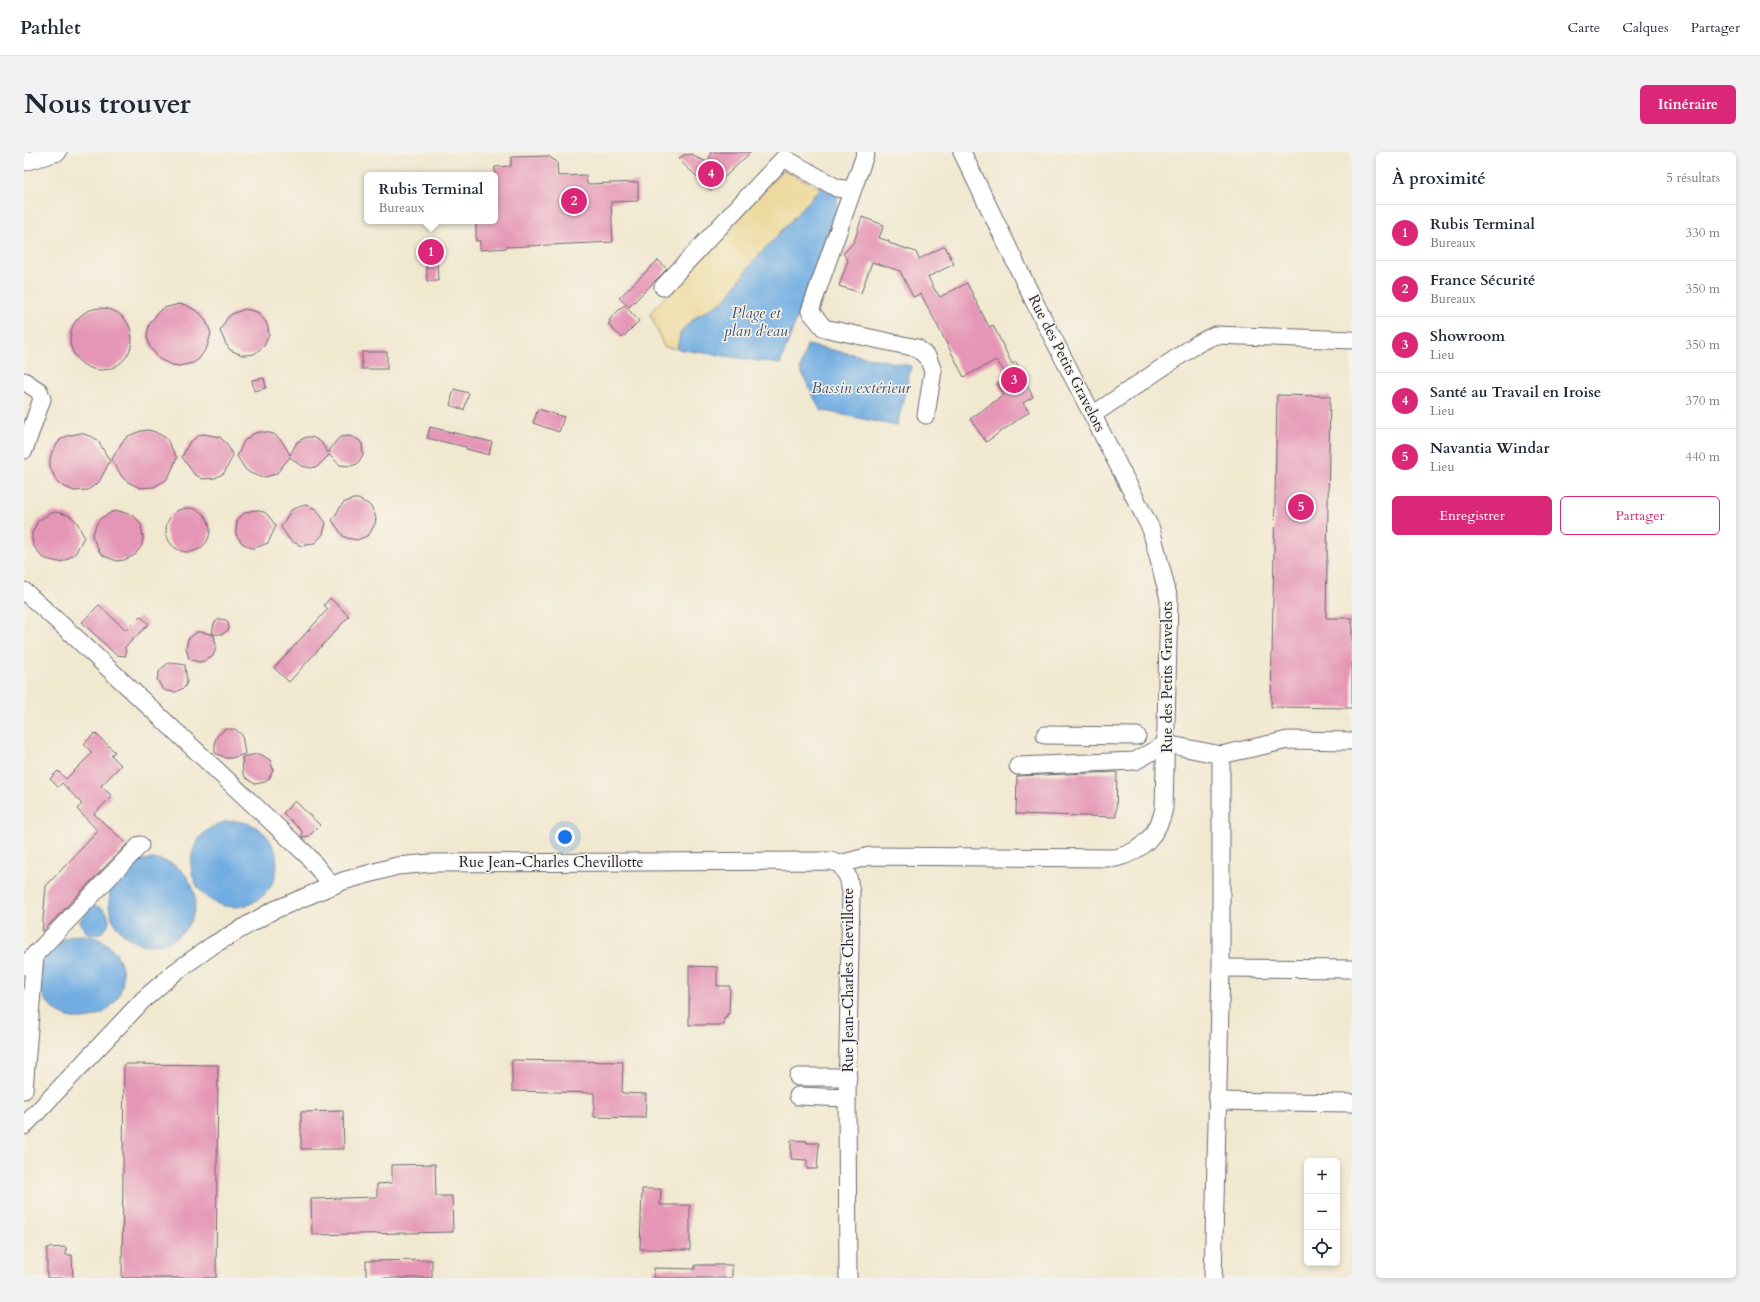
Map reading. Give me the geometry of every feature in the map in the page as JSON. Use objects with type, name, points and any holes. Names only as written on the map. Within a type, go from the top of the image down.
[{"type":"street","points":[[866,152],[810,311],[824,328],[918,348],[928,358],[933,371],[926,415]]},
{"type":"street","name":"Rue des Petits Gravelots","points":[[840,864],[870,856],[1110,859],[1126,856],[1146,843],[1153,835],[1162,817],[1165,799],[1169,599],[1151,529],[1094,414],[1034,301],[962,152]]},
{"type":"street","points":[[24,162],[51,153]]},
{"type":"street","points":[[663,287],[784,158],[837,188],[852,190]]},
{"type":"street","points":[[1094,414],[1197,344],[1215,335],[1352,340]]},
{"type":"street","points":[[24,382],[39,391],[42,400],[24,450]]},
{"type":"street","points":[[24,591],[73,634],[308,856],[332,886]]},
{"type":"street","points":[[1045,735],[1137,736]]},
{"type":"street","points":[[1018,766],[1135,761],[1166,744],[1221,754],[1288,740],[1352,741]]},
{"type":"street","points":[[1213,1278],[1221,968],[1221,754]]},
{"type":"street","points":[[24,1090],[30,960],[140,845]]},
{"type":"street","name":"Rue Jean-Charles Chevillotte","points":[[24,1126],[143,1000],[175,972],[213,945],[272,911],[343,881],[397,866],[432,863],[830,861],[840,864],[848,877],[851,892],[848,1077],[848,1278]]},
{"type":"street","points":[[1221,968],[1352,969]]},
{"type":"street","points":[[798,1077],[848,1077]]},
{"type":"street","points":[[798,1096],[848,1098]]},
{"type":"street","points":[[1218,1101],[1352,1103]]},
{"type":"sand","points":[[783,170],[821,188],[752,263],[724,301],[697,316],[681,331],[677,349],[664,347],[650,313]]},
{"type":"water","name":"Plage et plan d'eau","points":[[821,188],[837,195],[837,209],[780,364],[677,349],[681,331],[697,316],[724,301],[752,263]]},
{"type":"water","name":"Bassin extérieur","points":[[807,345],[911,366],[897,426],[820,410],[800,369]]},
{"type":"water","points":[[234,821],[250,825],[264,834],[273,848],[277,864],[273,880],[264,894],[250,903],[234,907],[218,903],[204,894],[195,880],[191,864],[195,848],[204,834],[218,825]]},
{"type":"water","points":[[152,859],[168,863],[182,872],[191,886],[195,902],[191,918],[182,932],[168,941],[152,945],[136,941],[122,932],[113,918],[109,902],[113,886],[122,872],[136,863]]},
{"type":"water","points":[[92,906],[103,909],[109,919],[105,930],[94,935],[88,933],[83,928],[80,920]]},
{"type":"water","points":[[73,935],[89,935],[105,942],[116,953],[123,969],[123,985],[120,993],[111,1007],[105,1012],[89,1019],[73,1019],[57,1012],[46,1001],[39,985],[39,969],[46,953],[57,942]]},
{"type":"building","points":[[711,152],[751,152],[711,190],[678,159],[684,155],[692,154],[697,158],[708,162]]},
{"type":"building","points":[[548,156],[557,162],[558,176],[586,175],[587,184],[638,182],[638,201],[611,202],[613,242],[506,247],[480,250],[480,241],[476,241],[476,224],[498,224],[498,172],[495,172],[495,167],[511,166],[511,157]]},
{"type":"building","points":[[862,217],[884,225],[879,238],[916,252],[919,259],[945,246],[954,264],[928,277],[933,287],[940,297],[967,283],[989,327],[993,325],[1012,364],[1016,362],[1033,397],[1023,403],[1029,412],[986,442],[970,419],[1004,395],[997,383],[1008,376],[996,360],[964,377],[921,294],[913,297],[900,271],[872,262],[861,293],[839,286],[848,260],[843,254],[854,242]]},
{"type":"building","points":[[426,245],[436,245],[438,281],[427,281]]},
{"type":"building","points":[[658,260],[667,269],[629,307],[619,298]]},
{"type":"building","points":[[179,304],[186,305],[200,313],[205,319],[211,333],[207,347],[199,359],[193,363],[179,366],[172,365],[159,359],[150,347],[147,336],[149,325],[158,312],[164,308]]},
{"type":"building","points":[[624,305],[639,321],[622,338],[608,324],[610,322],[609,320]]},
{"type":"building","points":[[101,308],[118,313],[123,317],[127,322],[132,339],[127,356],[123,361],[118,365],[101,370],[84,365],[79,361],[75,356],[70,339],[75,322],[79,317],[84,313]]},
{"type":"building","points":[[245,309],[257,312],[266,322],[269,335],[264,346],[254,354],[242,355],[230,350],[220,331],[227,318],[232,314]]},
{"type":"building","points":[[362,352],[387,352],[387,369],[362,369]]},
{"type":"building","points":[[264,378],[266,388],[254,391],[252,380]]},
{"type":"building","points":[[454,389],[469,393],[464,410],[450,405]]},
{"type":"building","points":[[1277,395],[1330,396],[1326,618],[1352,618],[1352,708],[1271,707]]},
{"type":"building","points":[[538,409],[564,417],[559,432],[533,423]]},
{"type":"building","points":[[430,427],[492,442],[489,455],[466,449],[466,447],[427,438]]},
{"type":"building","points":[[149,430],[166,438],[177,458],[166,480],[154,487],[140,488],[122,477],[112,459],[122,442],[128,436],[141,431]]},
{"type":"building","points":[[259,432],[274,434],[282,441],[290,455],[297,442],[306,437],[312,437],[321,442],[328,453],[340,437],[350,436],[359,440],[362,444],[363,455],[357,464],[351,466],[340,465],[329,455],[318,466],[312,468],[301,466],[290,457],[276,474],[260,477],[245,469],[237,456],[244,441],[253,434]]},
{"type":"building","points":[[81,433],[93,437],[98,441],[110,461],[99,482],[88,490],[74,491],[61,485],[56,480],[50,467],[50,459],[52,452],[60,440],[67,436]]},
{"type":"building","points":[[204,434],[220,437],[227,444],[233,456],[224,473],[215,478],[203,479],[194,474],[182,457],[189,443],[199,435]]},
{"type":"building","points":[[353,499],[358,499],[368,504],[372,508],[376,518],[375,524],[370,533],[367,536],[357,540],[343,536],[332,520],[343,503]]},
{"type":"building","points":[[306,505],[316,509],[326,523],[323,534],[316,542],[302,546],[289,539],[281,527],[291,510]]},
{"type":"building","points":[[184,508],[192,508],[204,514],[210,526],[210,534],[204,546],[192,552],[184,552],[172,546],[166,534],[166,526],[172,514]]},
{"type":"building","points":[[254,510],[264,512],[276,526],[268,543],[251,548],[242,543],[236,535],[236,530],[237,521],[240,517],[244,513]]},
{"type":"building","points":[[119,511],[132,515],[137,519],[141,525],[143,538],[142,545],[135,555],[124,560],[117,561],[100,553],[92,536],[97,523],[101,518],[112,512]]},
{"type":"building","points":[[55,512],[68,515],[74,519],[84,537],[75,554],[64,561],[58,562],[41,556],[33,545],[32,539],[32,533],[38,521]]},
{"type":"building","points":[[330,598],[349,616],[289,682],[274,668],[328,609],[324,605]]},
{"type":"building","points":[[99,605],[126,630],[140,616],[149,624],[125,647],[126,656],[116,655],[82,622]]},
{"type":"building","points":[[219,619],[226,620],[228,622],[229,629],[223,634],[212,634],[214,623]]},
{"type":"building","points":[[197,632],[214,635],[216,646],[213,656],[199,662],[189,659],[186,648],[188,639]]},
{"type":"building","points":[[168,663],[185,665],[187,682],[185,687],[176,692],[166,691],[162,688],[157,679],[160,670]]},
{"type":"building","points":[[225,729],[235,729],[242,735],[245,754],[226,758],[215,753],[215,741],[217,736]]},
{"type":"building","points":[[95,733],[115,752],[111,755],[121,765],[101,786],[112,796],[94,814],[127,844],[42,932],[46,886],[98,831],[77,809],[82,804],[62,783],[58,787],[50,779],[58,771],[66,779],[92,753],[84,744]]},
{"type":"building","points":[[258,754],[270,760],[273,770],[269,779],[265,782],[255,784],[246,778],[243,773],[242,757]]},
{"type":"building","points":[[1117,772],[1116,817],[1016,814],[1017,776]]},
{"type":"building","points":[[295,801],[320,825],[309,836],[302,837],[302,831],[283,813]]},
{"type":"building","points":[[689,966],[717,967],[717,986],[730,986],[729,1014],[727,1014],[727,1018],[724,1018],[724,1025],[689,1025]]},
{"type":"building","points":[[512,1060],[623,1062],[622,1093],[646,1094],[645,1118],[594,1117],[594,1093],[512,1091]]},
{"type":"building","points":[[124,1064],[218,1065],[216,1278],[122,1278]]},
{"type":"building","points":[[343,1111],[344,1149],[301,1149],[301,1112]]},
{"type":"building","points":[[791,1140],[807,1141],[807,1143],[819,1143],[817,1169],[807,1169],[807,1160],[791,1159]]},
{"type":"building","points":[[435,1164],[436,1196],[452,1196],[453,1232],[312,1235],[311,1199],[377,1197],[377,1184],[392,1183],[392,1165]]},
{"type":"building","points":[[642,1189],[661,1189],[660,1205],[690,1205],[690,1250],[640,1249]]},
{"type":"building","points":[[66,1247],[66,1255],[72,1255],[73,1278],[47,1278],[47,1248]]},
{"type":"building","points":[[432,1260],[432,1278],[366,1278],[366,1261]]},
{"type":"building","points":[[695,1265],[732,1265],[732,1278],[654,1278],[654,1268],[695,1269]]},
{"type":"place","name":"Santé au Travail en Iroise","points":[[711,174]]},
{"type":"place","name":"France Sécurité","points":[[574,201]]},
{"type":"place","name":"Rubis Terminal","points":[[431,252]]},
{"type":"place","name":"Showroom","points":[[1014,380]]},
{"type":"place","name":"Navantia Windar","points":[[1301,507]]}]
